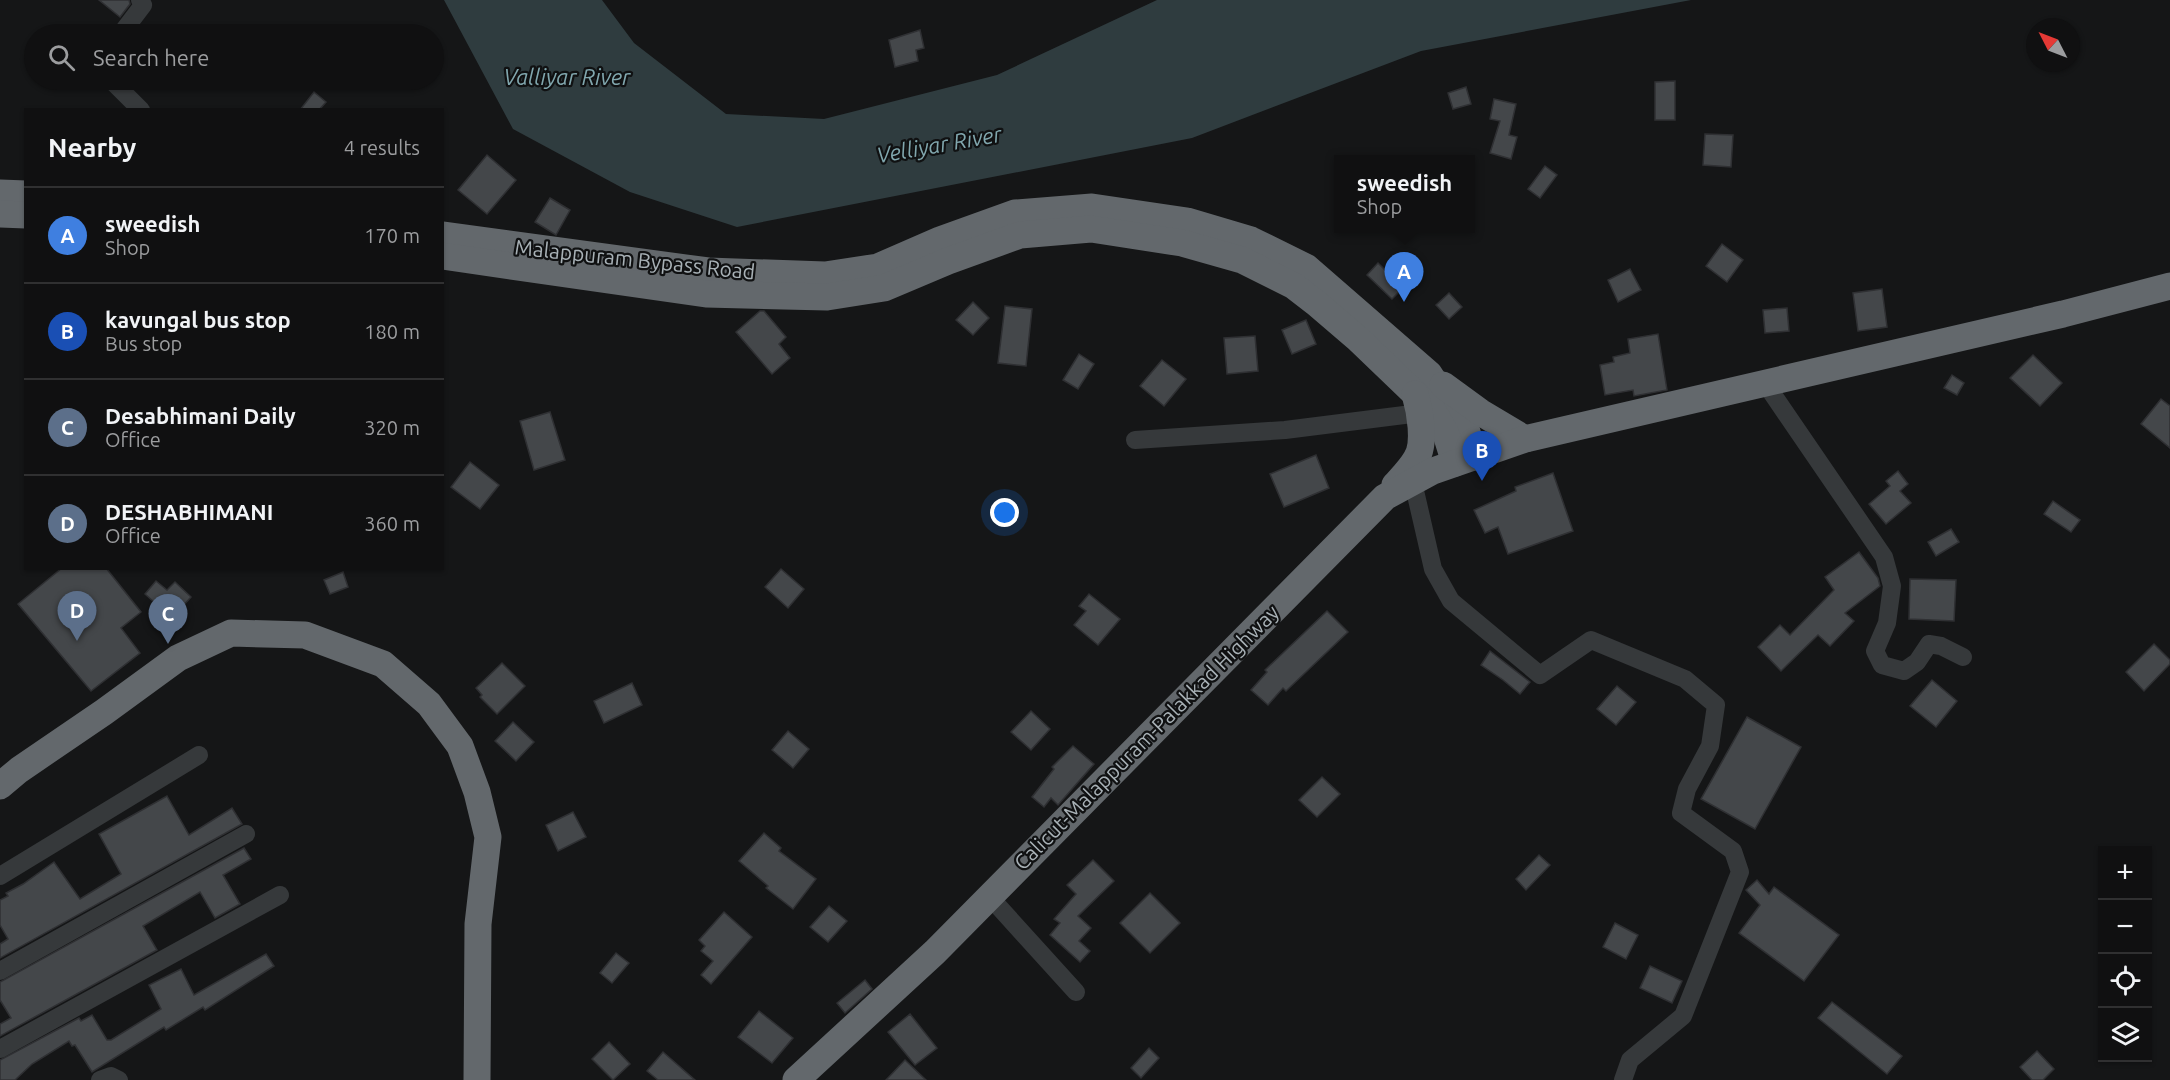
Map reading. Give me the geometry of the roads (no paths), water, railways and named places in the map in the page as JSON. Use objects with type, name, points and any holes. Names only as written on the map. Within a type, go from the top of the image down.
[{"type":"highway","points":[[0,193],[24,194]]},
{"type":"highway","name":"Malappuram Bypass Road","points":[[444,235],[708,272],[825,275],[878,267],[940,240],[1015,213],[1092,207],[1187,221],[1251,240],[1306,267],[1421,393],[1464,460]]},
{"type":"highway","points":[[0,214],[24,215]]},
{"type":"highway","name":"Malappuram Bypass Road","points":[[444,256],[706,294],[826,297],[884,288],[948,261],[1020,235],[1092,230],[1182,243],[1242,260],[1294,286],[1421,393]]},
{"type":"highway","name":"Calicut-Malappuram-Palakkad Highway","points":[[796,1080],[934,952],[1385,497],[1432,471],[1525,439],[2063,314],[2170,286]]},
{"type":"highway","points":[[1385,497],[1418,458],[1422,430],[1421,393],[1480,412],[1525,439]]},
{"type":"highway","points":[[0,786],[19,770],[178,658],[231,633],[305,635],[383,664],[429,704],[460,747],[477,792],[488,837],[478,924],[477,1080]]},
{"type":"street","points":[[129,24],[143,5],[140,0]]},
{"type":"street","points":[[121,90],[139,108]]},
{"type":"street","points":[[1765,383],[1884,557],[1892,586],[1887,623],[1875,651],[1882,665],[1904,671],[1917,662],[1929,644],[1941,646],[1963,657]]},
{"type":"street","points":[[1135,440],[1285,430],[1421,393]]},
{"type":"street","points":[[1413,482],[1433,569],[1451,601],[1540,675],[1592,640],[1685,679],[1716,705],[1710,746],[1687,789],[1681,813],[1732,851],[1740,872],[1683,1016],[1630,1060],[1623,1080]]},
{"type":"street","points":[[0,876],[199,755]]},
{"type":"street","points":[[0,971],[246,834]]},
{"type":"street","points":[[0,1049],[280,895]]},
{"type":"street","points":[[990,896],[1076,992]]},
{"type":"street","points":[[100,1080],[111,1076],[119,1080]]},
{"type":"water","name":"Valliyar River","points":[[444,0],[602,0],[634,43],[726,114],[824,119],[997,75],[1157,0],[1691,0],[1421,51],[1192,138],[737,227],[630,192],[513,129]]},
{"type":"place","name":"sweedish","points":[[1404,302]]},
{"type":"place","name":"kavungal bus stop","points":[[1482,481]]},
{"type":"place","name":"DESHABHIMANI","points":[[77,641]]},
{"type":"place","name":"Desabhimani Daily","points":[[168,644]]},
{"type":"water label","name":"Velliyar River","points":[[939,144]]}]
